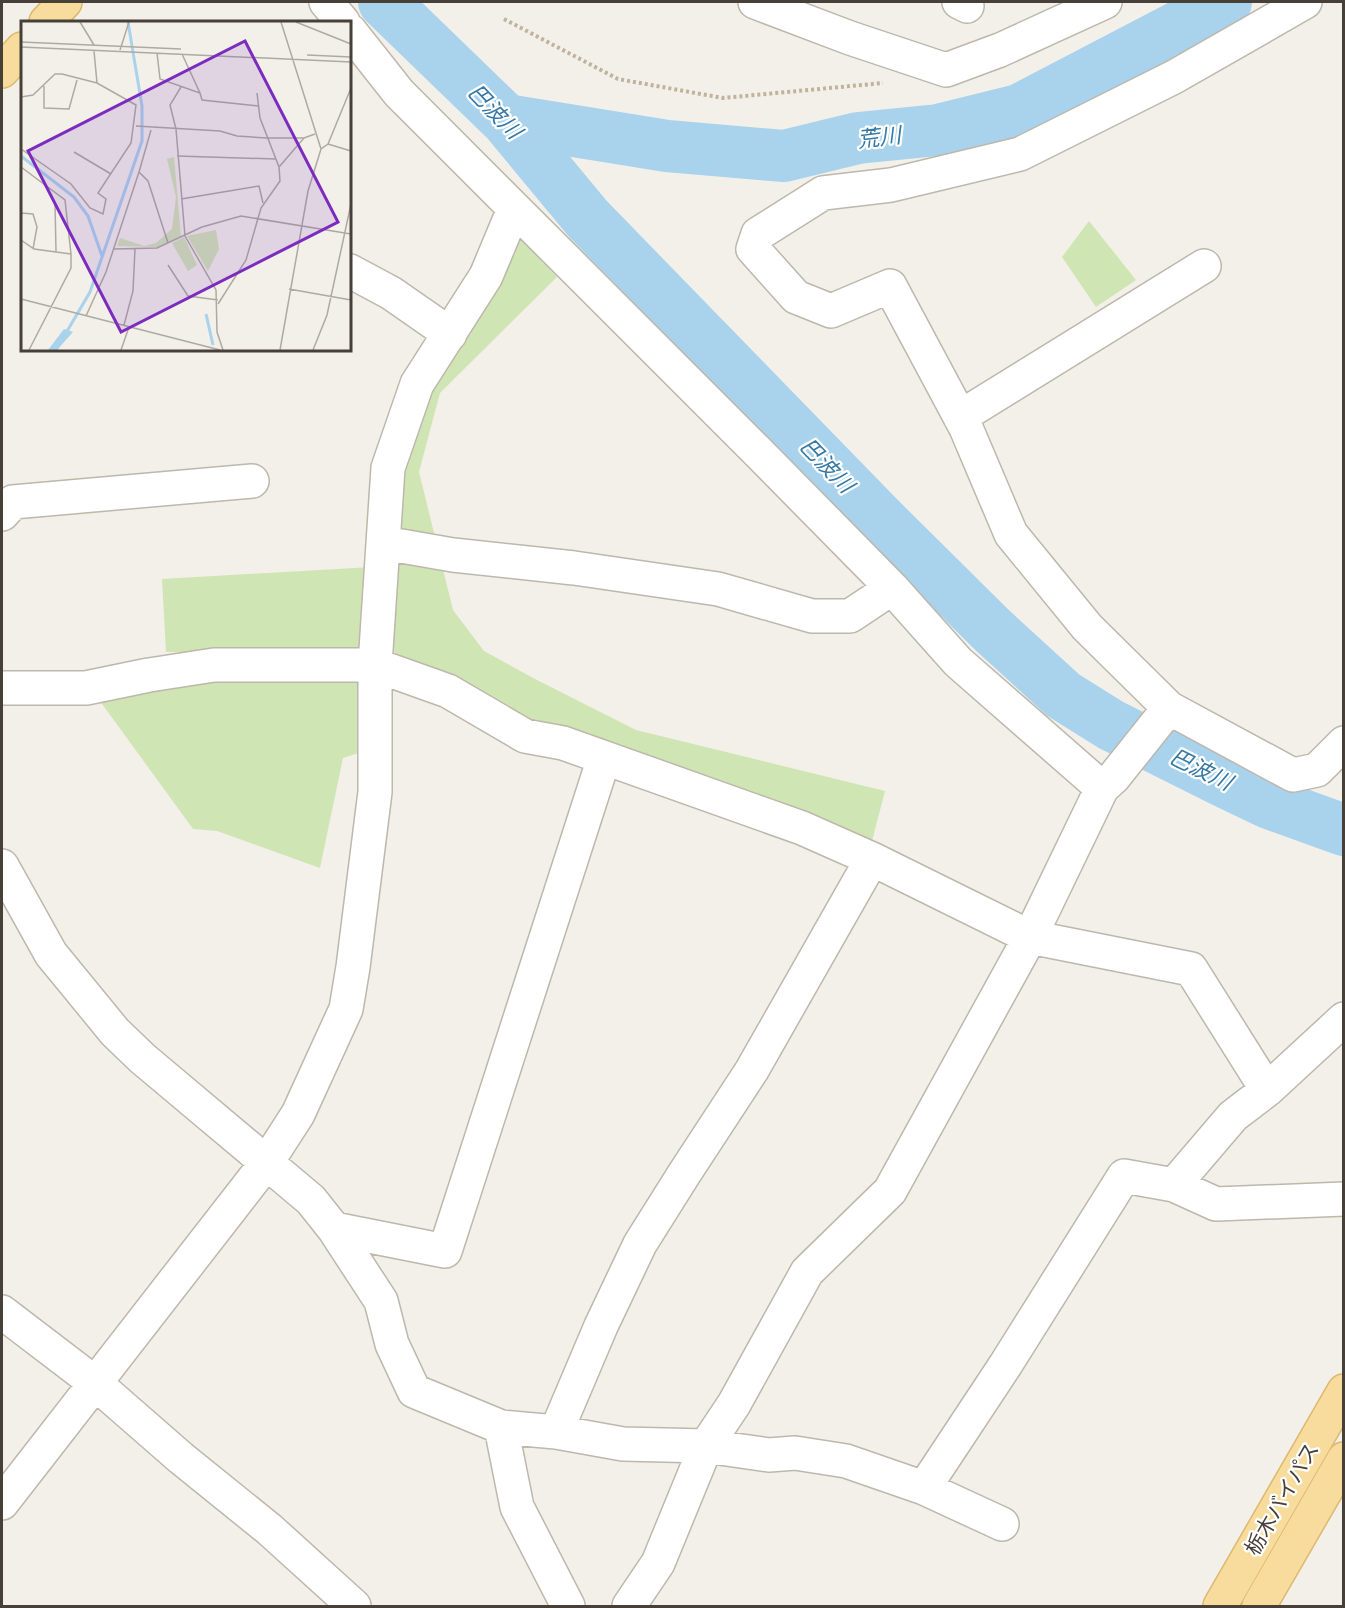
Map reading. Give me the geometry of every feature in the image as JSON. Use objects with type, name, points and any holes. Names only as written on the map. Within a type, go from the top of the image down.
[{"type":"main road","points":[[47,21],[65,2]]},
{"type":"main road","name":"栃木バイパス","points":[[1220,1606],[1344,1391]]},
{"type":"main road","name":"栃木バイパス","points":[[1259,1606],[1344,1459]]},
{"type":"street","points":[[326,2],[342,21]]},
{"type":"street","points":[[755,2],[850,38],[946,70],[1000,50],[1105,2]]},
{"type":"street","points":[[1305,2],[1174,77],[1020,154],[891,185],[823,193],[758,234],[753,249],[796,297],[831,311],[890,286],[960,417],[1011,534],[1162,718],[1293,775],[1317,770],[1344,744]]},
{"type":"street","points":[[351,32],[399,93],[892,588],[958,662],[1108,783]]},
{"type":"street","points":[[2,1503],[267,1162],[298,1114],[346,1009],[375,792],[375,665],[388,468],[417,384],[486,276],[514,209]]},
{"type":"street","points":[[960,417],[1204,266]]},
{"type":"street","points":[[351,272],[391,293],[450,334]]},
{"type":"street","points":[[2,514],[13,502],[252,481]]},
{"type":"street","points":[[384,543],[453,555],[574,568],[718,589],[812,616],[850,616],[892,588]]},
{"type":"street","points":[[2,688],[86,688],[214,665],[375,665],[448,691],[525,736],[563,743],[802,828],[872,859],[1030,937],[1191,969],[1267,1090]]},
{"type":"street","points":[[629,1606],[658,1563],[706,1446],[734,1404],[807,1272],[890,1191],[1030,937],[1108,783],[1162,718]]},
{"type":"street","points":[[334,1229],[445,1251],[604,758]]},
{"type":"street","points":[[556,1432],[601,1326],[640,1244],[752,1070],[872,859]]},
{"type":"street","points":[[2,866],[51,954],[115,1032],[142,1058],[311,1200],[334,1229],[381,1301],[392,1344],[414,1391],[501,1427],[556,1432],[623,1444],[706,1446],[769,1455],[795,1453],[846,1461],[924,1488],[1002,1524]]},
{"type":"street","points":[[1174,1185],[1233,1116],[1267,1090],[1344,1019]]},
{"type":"street","points":[[924,1488],[1006,1364],[1124,1176],[1174,1185],[1216,1204],[1344,1199]]},
{"type":"street","points":[[2,1312],[95,1383],[181,1458],[269,1529],[354,1606]]},
{"type":"street","points":[[501,1427],[517,1507],[568,1606]]},
{"type":"path","points":[[504,19],[618,78],[723,98],[882,83],[893,80]]},
{"type":"green space","points":[[1089,221],[1136,280],[1096,307],[1062,257]]},
{"type":"green space","points":[[518,235],[557,277],[440,393],[419,472],[453,610],[484,651],[636,730],[885,791],[872,841],[545,727],[402,660],[383,640],[395,467],[425,389]]},
{"type":"green space","points":[[371,567],[370,655],[166,652],[162,579]]},
{"type":"green space","points":[[204,676],[367,677],[365,751],[343,758],[320,868],[217,831],[193,829],[97,697]]},
{"type":"waterway","name":"巴波川","points":[[384,2],[506,120],[588,219],[877,516],[991,629],[1063,695],[1111,725],[1225,782],[1269,803],[1344,830]]},
{"type":"waterway","name":"荒川","points":[[506,120],[667,146],[784,156],[858,138],[938,130],[1019,110],[1226,2]]}]
